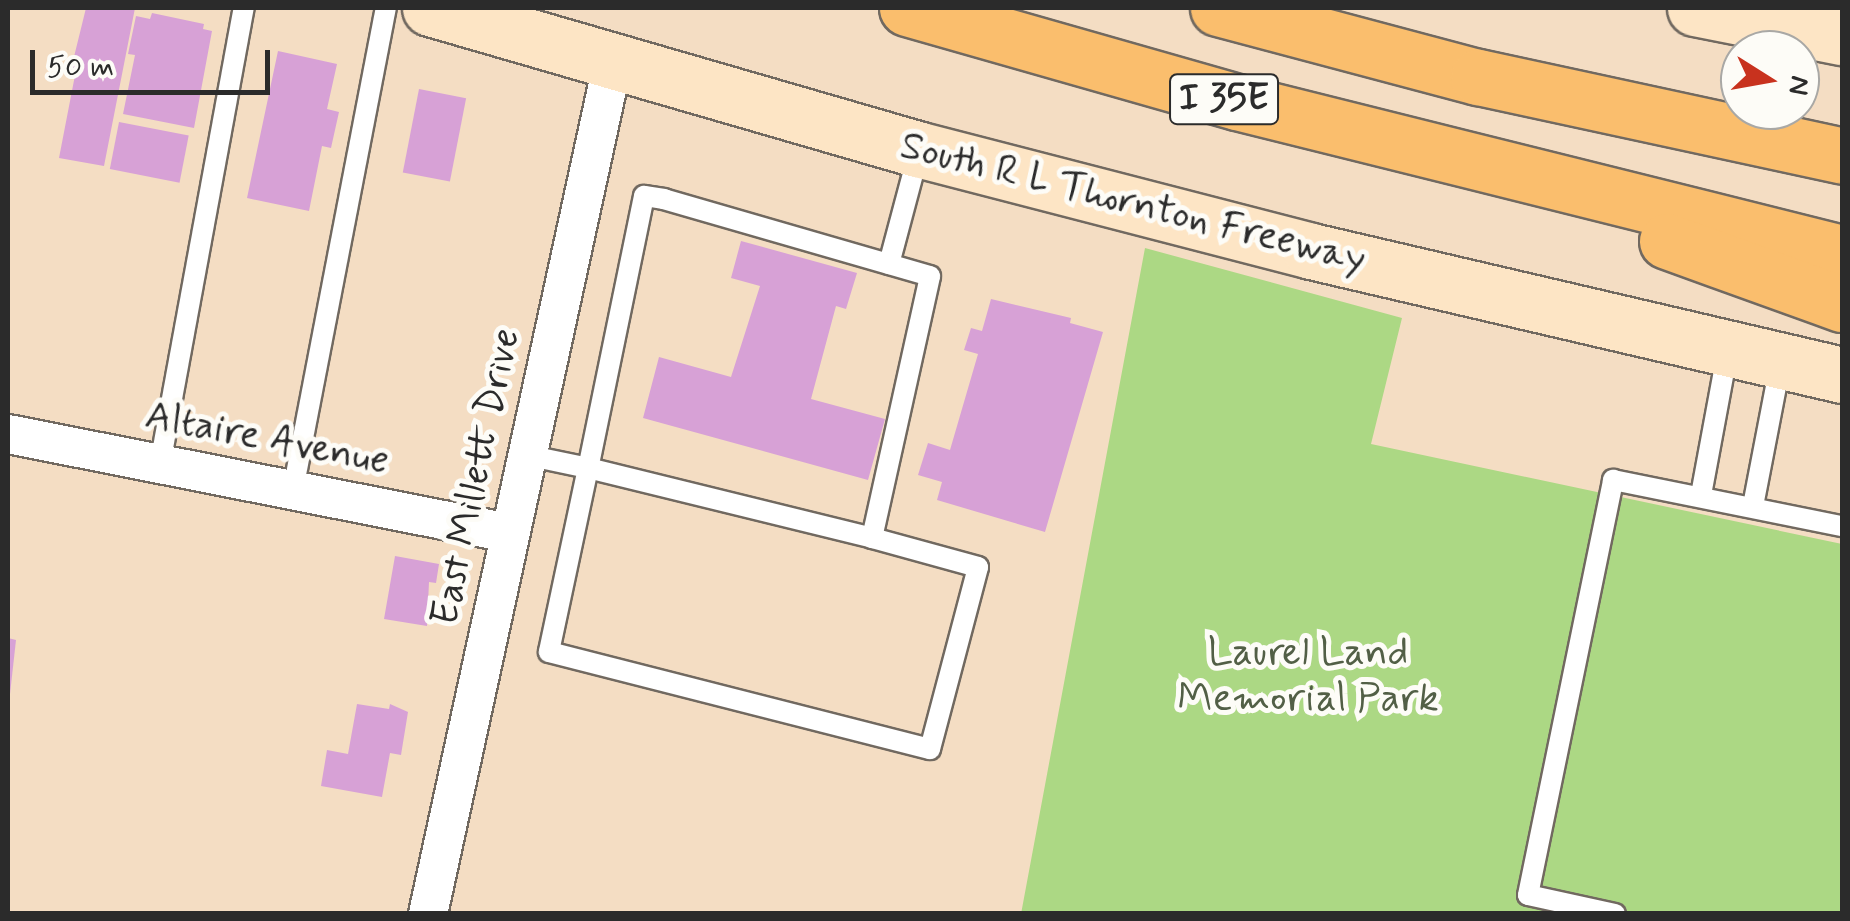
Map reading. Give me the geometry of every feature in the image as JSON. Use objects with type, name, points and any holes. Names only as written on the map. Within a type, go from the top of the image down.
[{"type":"highway","name":"I 35E","points":[[907,8],[1237,102],[1842,254]]},
{"type":"highway","name":"I 35E","points":[[1218,8],[1478,77],[1842,156]]},
{"type":"highway","points":[[1542,180],[1688,251],[1842,304]]},
{"type":"main road","name":"South R L Thornton Freeway","points":[[430,8],[919,149],[1311,251],[1842,375]]},
{"type":"main road","points":[[1695,8],[1842,38]]},
{"type":"street","name":"East Millett Drive","points":[[428,914],[613,61]]},
{"type":"street","name":"Altaire Avenue","points":[[8,434],[509,532]]},
{"type":"lane","points":[[160,464],[244,8]]},
{"type":"lane","points":[[293,490],[386,8]]},
{"type":"lane","points":[[890,264],[919,149]]},
{"type":"lane","points":[[526,455],[588,468],[978,566],[930,749],[549,652],[588,468],[644,196],[930,276],[872,538]]},
{"type":"lane","points":[[1700,496],[1728,348]]},
{"type":"lane","points":[[1753,506],[1781,361]]},
{"type":"lane","points":[[1614,914],[1528,896],[1613,480],[1842,526]]},
{"type":"green space","name":"Laurel Land Memorial Park","points":[[1145,248],[1402,318],[1371,444],[1842,544],[1842,913],[1021,914]]},
{"type":"building","points":[[86,8],[135,8],[104,166],[59,158],[76,70],[71,69]]},
{"type":"building","points":[[152,13],[204,24],[203,29],[212,31],[194,128],[123,114],[135,55],[128,54],[136,16],[150,19]]},
{"type":"building","points":[[278,51],[337,64],[327,109],[339,112],[331,148],[322,146],[309,211],[247,198]]},
{"type":"building","points":[[419,89],[466,98],[450,182],[403,172]]},
{"type":"building","points":[[119,122],[189,136],[180,183],[110,169]]},
{"type":"building","points":[[741,241],[857,273],[846,309],[836,306],[811,399],[885,419],[868,480],[643,418],[659,357],[731,377],[760,286],[731,278]]},
{"type":"building","points":[[991,299],[1071,318],[1070,323],[1103,332],[1045,532],[937,500],[942,482],[918,475],[928,443],[950,450],[978,354],[964,350],[971,328],[982,331]]},
{"type":"building","points":[[395,556],[439,564],[436,583],[429,582],[427,626],[384,619]]},
{"type":"building","points":[[8,638],[16,640],[10,694],[8,693]]},
{"type":"building","points":[[357,704],[389,709],[390,704],[408,712],[401,755],[390,753],[382,797],[321,786],[327,750],[348,754]]}]
